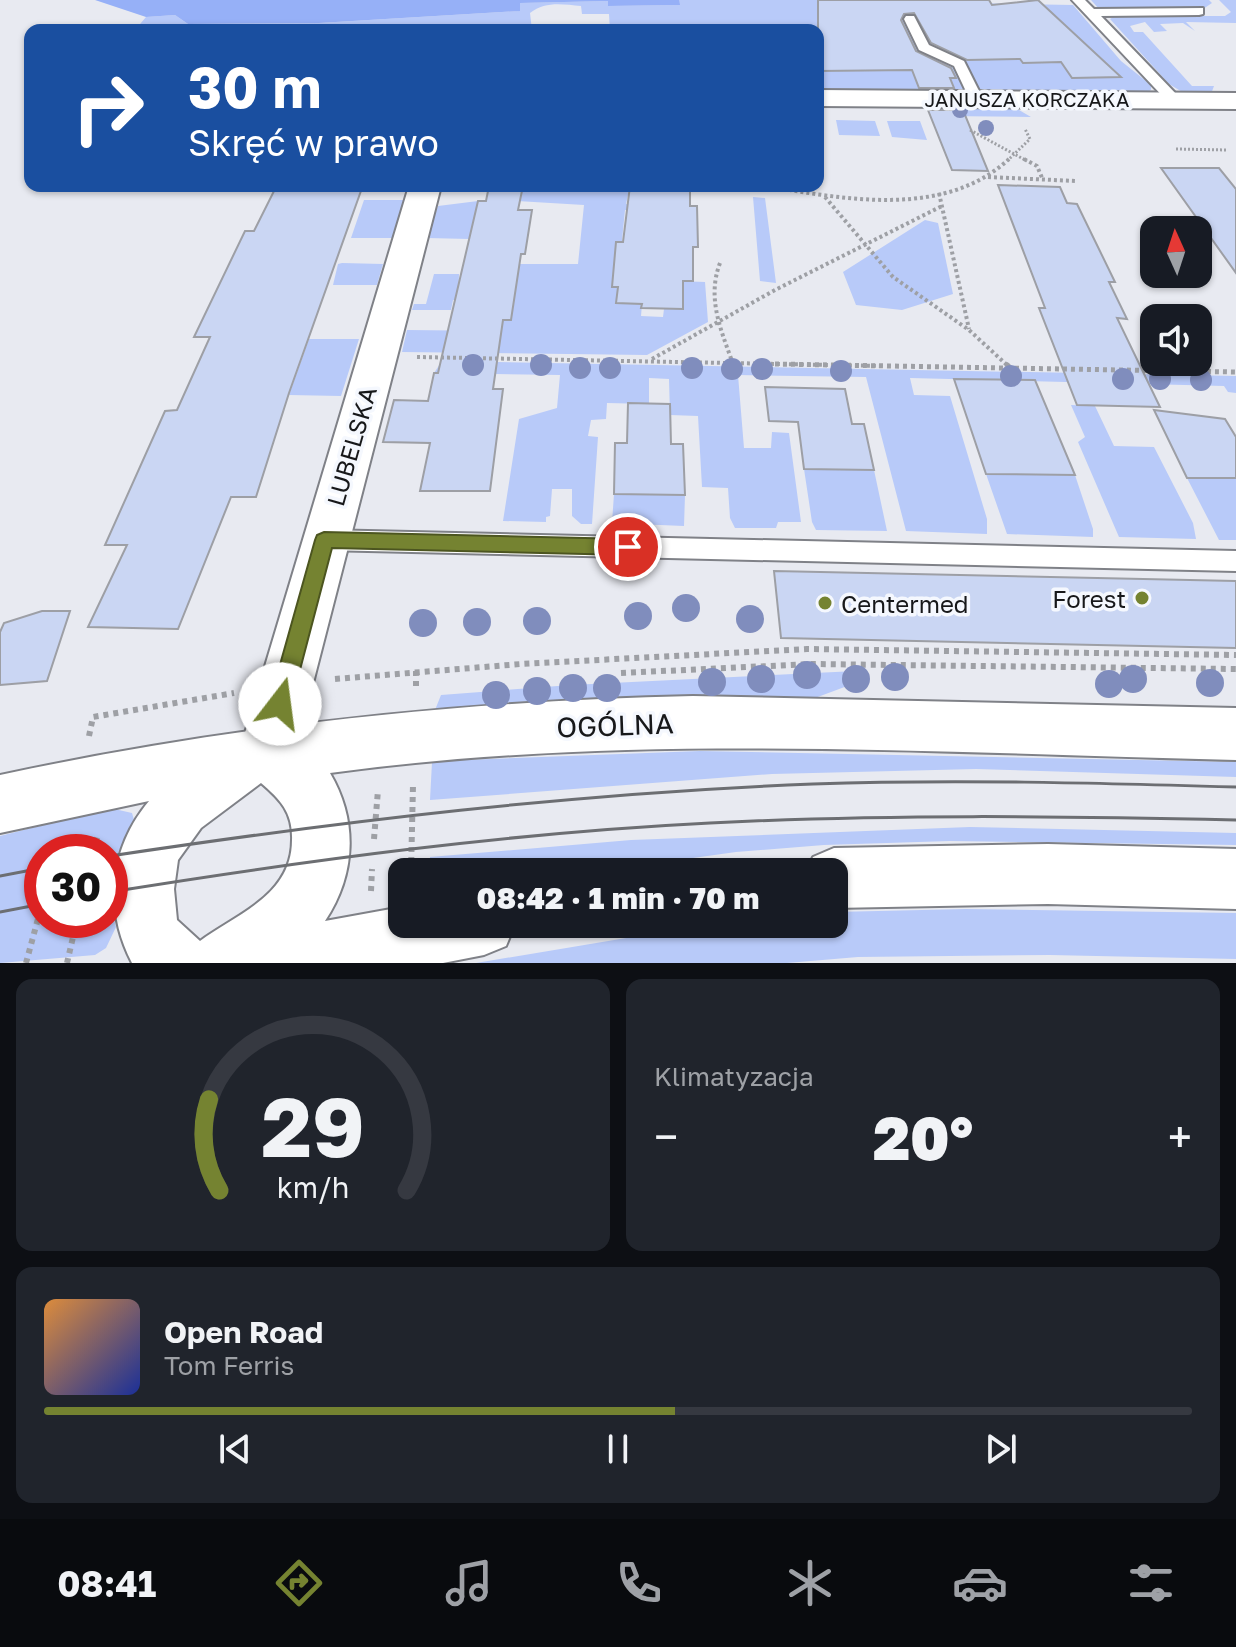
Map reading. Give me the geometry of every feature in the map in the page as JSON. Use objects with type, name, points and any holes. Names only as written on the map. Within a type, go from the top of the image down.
[{"type":"street","name":"JANUSZA KORCZAKA","points":[[824,98],[1236,101]]},
{"type":"street","name":"LUBELSKA","points":[[267,753],[423,192]]},
{"type":"street","name":"OGÓLNA","points":[[0,804],[267,753],[551,727],[693,722],[1236,734]]},
{"type":"street","points":[[177,963],[163,955],[148,933],[142,887],[152,849],[161,831],[182,805],[212,781],[267,753],[292,772],[311,795],[323,825],[321,861],[306,897],[286,921],[223,963]]},
{"type":"street","points":[[848,878],[1048,874],[1236,879]]},
{"type":"street","points":[[271,963],[403,938]]},
{"type":"lane","points":[[1078,0],[1174,100]]},
{"type":"lane","points":[[1090,13],[1199,11]]},
{"type":"lane","points":[[910,19],[924,47],[959,64],[976,99]]},
{"type":"lane","points":[[324,540],[1236,561]]},
{"type":"path","points":[[987,177],[1030,139],[1025,129],[1033,119]]},
{"type":"path","points":[[961,126],[1037,166],[1043,180]]},
{"type":"path","points":[[1176,149],[1228,150]]},
{"type":"path","points":[[801,192],[879,200],[939,193],[987,177],[1076,181]]},
{"type":"path","points":[[939,193],[969,330]]},
{"type":"path","points":[[825,196],[865,245],[907,289],[969,330],[1010,367]]},
{"type":"path","points":[[651,359],[942,206]]},
{"type":"path","points":[[720,263],[712,279],[717,322],[732,361]]},
{"type":"path","points":[[377,357],[651,359],[1140,370]]},
{"type":"path","points":[[1212,372],[1236,372]]},
{"type":"path","points":[[416,690],[416,671],[807,649],[1236,655]]},
{"type":"path","points":[[368,944],[381,742]]},
{"type":"path","points":[[26,963],[33,938]]},
{"type":"path","points":[[67,963],[73,938]]},
{"type":"shaded area","points":[[95,0],[679,0],[680,5],[608,6],[608,1],[520,3],[520,11],[319,23],[188,24],[175,15],[146,17]]},
{"type":"shaded area","points":[[679,0],[968,0],[971,3],[1073,5],[1121,61],[1151,85],[1151,90],[1139,94],[1119,90],[1118,95],[985,94],[982,89],[962,89],[964,94],[824,92],[824,24],[610,24],[609,14],[582,14],[581,6],[567,5],[548,5],[536,9],[530,13],[531,24],[188,24],[319,23],[519,11],[519,3],[608,1],[609,6],[679,5]]},
{"type":"shaded area","points":[[1091,0],[1209,0],[1212,3],[1203,9],[1099,9]]},
{"type":"shaded area","points":[[1219,0],[1236,0],[1236,23],[1186,22],[1195,31],[1183,23],[1160,24],[1167,31],[1154,32],[1145,22],[1130,26],[1134,32],[1143,32],[1192,86],[1214,86],[1211,94],[1184,93],[1169,84],[1110,19],[1115,16],[1225,16],[1231,12]]},
{"type":"shaded area","points":[[175,15],[188,24],[140,24],[146,17]]},
{"type":"shaded area","points":[[939,106],[1014,107],[1031,117],[944,116]]},
{"type":"shaded area","points":[[836,120],[875,121],[880,136],[839,135]]},
{"type":"shaded area","points":[[887,121],[920,121],[927,140],[892,137]]},
{"type":"shaded area","points":[[518,192],[629,192],[626,204],[631,204],[631,210],[625,210],[619,271],[613,271],[612,286],[618,287],[617,303],[642,304],[641,316],[663,317],[664,309],[683,309],[683,289],[677,281],[705,282],[708,322],[647,355],[402,352],[407,330],[501,331],[503,320],[511,320],[519,264],[578,264],[584,205],[517,201]]},
{"type":"shaded area","points":[[753,197],[765,198],[776,283],[760,281]]},
{"type":"shaded area","points":[[364,200],[404,200],[393,238],[351,238]]},
{"type":"shaded area","points":[[478,201],[469,239],[427,238],[438,206]]},
{"type":"shaded area","points":[[925,220],[938,223],[953,294],[902,310],[856,305],[843,272]]},
{"type":"shaded area","points":[[338,264],[383,264],[377,285],[333,285]]},
{"type":"shaded area","points":[[434,274],[459,274],[458,300],[453,300],[451,310],[412,310],[414,304],[426,304]]},
{"type":"shaded area","points":[[309,339],[359,339],[341,396],[289,395]]},
{"type":"shaded area","points":[[442,361],[1236,376],[1236,393],[1228,392],[1224,386],[910,378],[914,395],[950,396],[987,519],[987,534],[906,531],[866,377],[738,375],[744,448],[771,448],[772,432],[789,433],[801,522],[778,522],[776,528],[735,528],[730,518],[728,488],[702,487],[698,416],[670,415],[669,379],[649,378],[649,404],[607,403],[606,419],[591,420],[588,436],[598,437],[592,524],[581,524],[572,516],[572,489],[552,489],[550,516],[546,517],[546,522],[503,521],[519,419],[557,408],[560,375],[434,373]]},
{"type":"shaded area","points":[[1071,405],[1095,406],[1114,446],[1154,447],[1193,523],[1196,539],[1119,537],[1078,442],[1085,437]]},
{"type":"shaded area","points":[[804,469],[874,470],[887,531],[816,530]]},
{"type":"shaded area","points":[[986,474],[1075,475],[1093,537],[1007,534]]},
{"type":"shaded area","points":[[1187,478],[1236,478],[1236,540],[1219,540]]},
{"type":"shaded area","points":[[614,494],[685,495],[684,526],[612,523]]},
{"type":"shaded area","points":[[856,671],[858,682],[815,698],[710,695],[518,702],[435,710],[441,695],[571,685]]},
{"type":"shaded area","points":[[700,751],[1236,762],[1236,777],[976,769],[772,774],[430,800],[432,762]]},
{"type":"shaded area","points":[[110,808],[132,813],[134,820],[128,837],[128,834],[24,834],[24,938],[111,938],[106,948],[95,955],[0,963],[0,836]]},
{"type":"shaded area","points":[[970,827],[1236,833],[1236,845],[950,841],[824,845],[693,858],[430,858],[631,840]]},
{"type":"shaded area","points":[[966,909],[1236,913],[1236,959],[1050,955],[858,957],[787,963],[476,963],[626,938],[848,938],[848,912]]},
{"type":"building","points":[[818,0],[989,0],[992,5],[1038,0],[1121,77],[1072,78],[1061,62],[967,60],[931,43],[914,13],[904,14],[901,20],[916,51],[951,68],[956,78],[950,78],[954,88],[919,88],[912,70],[824,71],[824,24],[818,24]]},
{"type":"building","points":[[928,110],[963,110],[988,171],[952,170]]},
{"type":"building","points":[[1161,168],[1219,168],[1236,189],[1236,273],[1212,239],[1212,216],[1195,216]]},
{"type":"building","points":[[998,185],[1060,187],[1067,203],[1077,204],[1115,282],[1109,282],[1127,319],[1117,318],[1140,366],[1140,376],[1145,376],[1160,407],[1077,405],[1039,308],[1045,308]]},
{"type":"building","points":[[274,192],[361,192],[289,393],[256,497],[231,497],[178,629],[88,627],[127,545],[105,545],[165,411],[177,410],[210,337],[194,337],[245,231],[254,231]]},
{"type":"building","points":[[488,192],[522,192],[518,210],[532,210],[525,254],[521,254],[511,320],[503,320],[493,389],[503,389],[490,491],[420,491],[430,443],[383,442],[394,400],[428,401],[434,373],[438,373],[478,201],[486,201]]},
{"type":"building","points":[[629,192],[690,192],[690,206],[697,206],[698,247],[693,247],[693,281],[683,281],[683,309],[641,308],[642,304],[616,303],[618,287],[612,287],[616,242],[623,242]]},
{"type":"building","points":[[954,379],[1035,380],[1075,475],[986,474]]},
{"type":"building","points":[[765,387],[845,389],[852,424],[864,424],[874,470],[804,469],[798,422],[769,421]]},
{"type":"building","points":[[628,403],[670,404],[671,444],[683,444],[685,495],[614,494],[615,443],[627,443]]},
{"type":"building","points":[[1154,410],[1225,419],[1236,437],[1236,478],[1187,478]]},
{"type":"building","points":[[774,571],[1236,581],[1236,648],[781,638]]},
{"type":"building","points":[[42,611],[70,611],[47,681],[0,685],[0,632],[4,623]]},
{"type":"tram line","points":[[128,853],[460,810],[725,788],[919,782],[1236,787]]},
{"type":"tram line","points":[[128,889],[409,849],[635,828],[907,817],[1236,820]]},
{"type":"tram line","points":[[0,876],[24,871]]},
{"type":"tram line","points":[[0,912],[24,907]]},
{"type":"place","name":"Forest","points":[[1142,598]]},
{"type":"place","name":"Centermed","points":[[825,603]]},
{"type":"route","points":[[280,704],[324,540],[628,547]]}]
